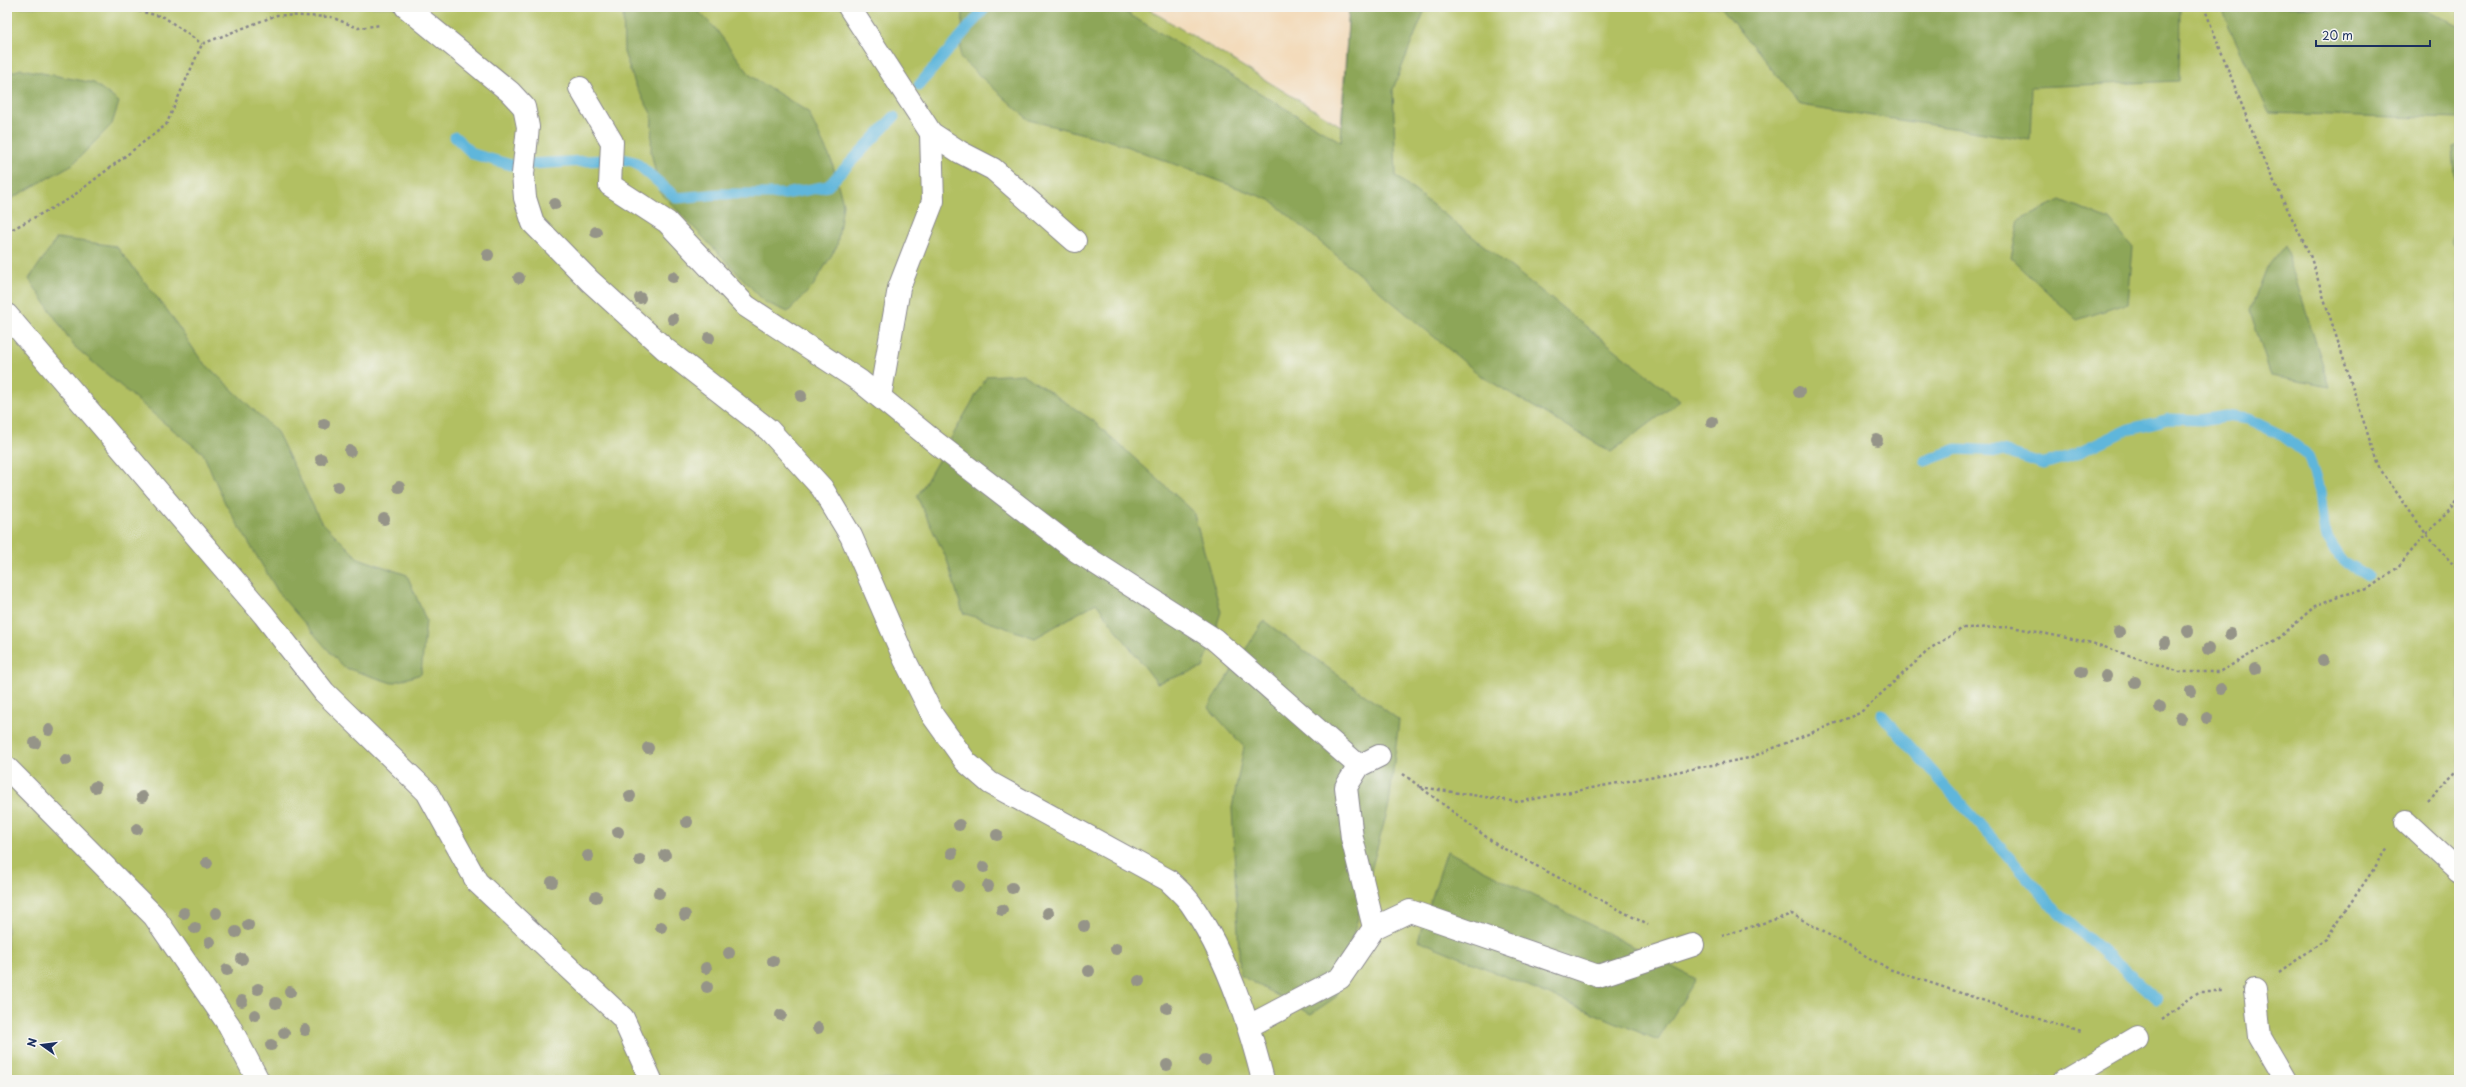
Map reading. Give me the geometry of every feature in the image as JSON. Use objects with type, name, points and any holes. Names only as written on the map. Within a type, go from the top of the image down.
[{"type":"lane","points":[[406,7],[510,92],[524,107],[528,127],[523,164],[525,198],[533,223],[590,281],[665,348],[769,430],[822,488],[851,536],[905,660],[933,716],[966,762],[990,783],[1168,880],[1191,903],[1214,944],[1249,1026],[1263,1080]]},
{"type":"lane","points":[[849,7],[931,133],[960,152],[993,169],[1075,241]]},
{"type":"lane","points":[[580,88],[612,142],[610,185],[668,222],[746,306],[860,381],[1078,552],[1214,639],[1359,766]]},
{"type":"lane","points":[[880,397],[899,288],[933,201],[931,133]]},
{"type":"lane","points":[[7,316],[264,615],[324,692],[427,792],[477,882],[624,1018],[651,1080]]},
{"type":"lane","points":[[1374,928],[1352,838],[1346,787],[1359,766],[1379,756]]},
{"type":"lane","points":[[7,768],[154,916],[229,1025],[258,1080]]},
{"type":"lane","points":[[2406,822],[2459,871]]},
{"type":"lane","points":[[1249,1026],[1340,978],[1374,928],[1410,911],[1598,976],[1693,945]]},
{"type":"lane","points":[[2255,990],[2260,1037],[2285,1080]]},
{"type":"lane","points":[[2064,1080],[2137,1037]]},
{"type":"path","points":[[121,7],[164,17],[202,44]]},
{"type":"path","points":[[2204,7],[2262,157],[2310,255],[2378,466],[2426,534],[2459,571]]},
{"type":"path","points":[[7,232],[69,198],[166,125],[202,44],[277,15],[331,17],[358,28],[384,25]]},
{"type":"path","points":[[1419,787],[1518,802],[1749,758],[1860,713],[1931,648],[1963,628],[2012,626],[2092,643],[2180,672],[2219,672],[2278,639],[2315,606],[2338,596],[2368,589],[2397,568],[2426,534],[2448,512],[2459,496]]},
{"type":"path","points":[[1379,756],[1497,845],[1632,918],[1693,945],[1792,914],[1888,969],[2085,1034]]},
{"type":"path","points":[[2137,1037],[2200,991],[2255,990],[2326,939],[2406,822],[2459,769]]},
{"type":"green space","points":[[7,7],[1145,7],[1341,126],[1349,7],[2459,7],[2459,1080],[7,1080]]},
{"type":"green space","points":[[623,7],[694,7],[715,28],[751,76],[808,112],[832,162],[843,204],[837,246],[813,286],[788,312],[765,302],[660,192],[651,152],[652,115],[635,84],[624,52]]},
{"type":"green space","points":[[969,7],[1117,7],[1341,142],[1349,7],[1426,7],[1393,89],[1396,176],[1680,401],[1611,452],[1481,376],[1270,200],[1115,142],[1029,120],[960,58],[963,13]]},
{"type":"green space","points":[[1721,7],[2180,7],[2179,81],[2032,87],[2030,140],[1801,105]]},
{"type":"green space","points":[[2220,7],[2371,7],[2428,11],[2459,27],[2459,119],[2269,113]]},
{"type":"green space","points":[[21,69],[94,83],[119,102],[112,124],[73,164],[7,201],[7,74]]},
{"type":"green space","points":[[2459,145],[2459,250],[2450,242],[2458,220],[2453,147]]},
{"type":"green space","points":[[2061,200],[2109,220],[2133,248],[2128,303],[2077,320],[2011,258],[2019,220]]},
{"type":"green space","points":[[57,238],[116,246],[167,310],[201,360],[277,432],[320,520],[358,558],[407,575],[426,620],[421,674],[392,683],[343,667],[280,595],[225,503],[203,453],[163,422],[74,346],[29,279]]},
{"type":"green space","points":[[2285,246],[2330,387],[2271,376],[2250,311],[2266,270]]},
{"type":"green space","points":[[1023,374],[1092,420],[1193,511],[1221,612],[1203,668],[1157,683],[1096,603],[1035,638],[963,613],[947,560],[917,497],[987,376]]},
{"type":"green space","points":[[1264,621],[1399,720],[1389,805],[1336,997],[1311,1014],[1240,975],[1232,808],[1244,747],[1208,707]]},
{"type":"green space","points":[[1447,851],[1696,979],[1658,1040],[1418,940]]},
{"type":"waterway","points":[[919,85],[986,7]]},
{"type":"waterway","points":[[455,137],[473,154],[511,165],[623,159],[635,162],[677,198],[720,194],[785,194],[828,186],[894,117]]},
{"type":"waterway","points":[[1925,461],[1957,449],[2003,451],[2044,464],[2076,454],[2129,429],[2169,419],[2200,420],[2226,416],[2248,419],[2283,436],[2308,455],[2320,492],[2325,534],[2343,561],[2368,576]]},
{"type":"waterway","points":[[1881,714],[2058,912],[2157,999]]}]
